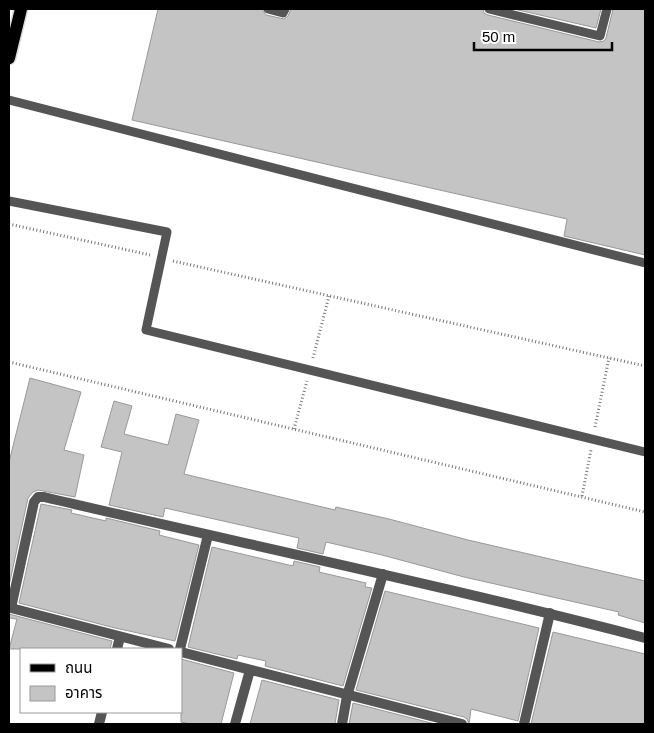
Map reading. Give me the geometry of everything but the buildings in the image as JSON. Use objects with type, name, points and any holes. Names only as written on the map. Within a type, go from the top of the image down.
[{"type":"main road","points":[[9,58],[21,9]]},
{"type":"street","points":[[165,648],[9,611],[34,502],[38,497],[383,574],[645,638]]},
{"type":"street","points":[[182,648],[208,535]]},
{"type":"street","points":[[342,724],[347,696],[383,574]]},
{"type":"street","points":[[524,724],[550,614]]},
{"type":"street","points":[[117,648],[120,637]]},
{"type":"street","points":[[182,651],[347,696],[462,724]]},
{"type":"street","points":[[235,724],[250,670]]},
{"type":"lane","points":[[268,9],[283,13],[285,9]]},
{"type":"lane","points":[[489,9],[600,36],[607,9]]},
{"type":"lane","points":[[9,100],[645,263]]},
{"type":"lane","points":[[9,201],[167,232],[146,330],[645,452]]},
{"type":"path","points":[[9,224],[154,256]]},
{"type":"path","points":[[164,259],[645,366]]},
{"type":"path","points":[[9,362],[645,512]]}]
